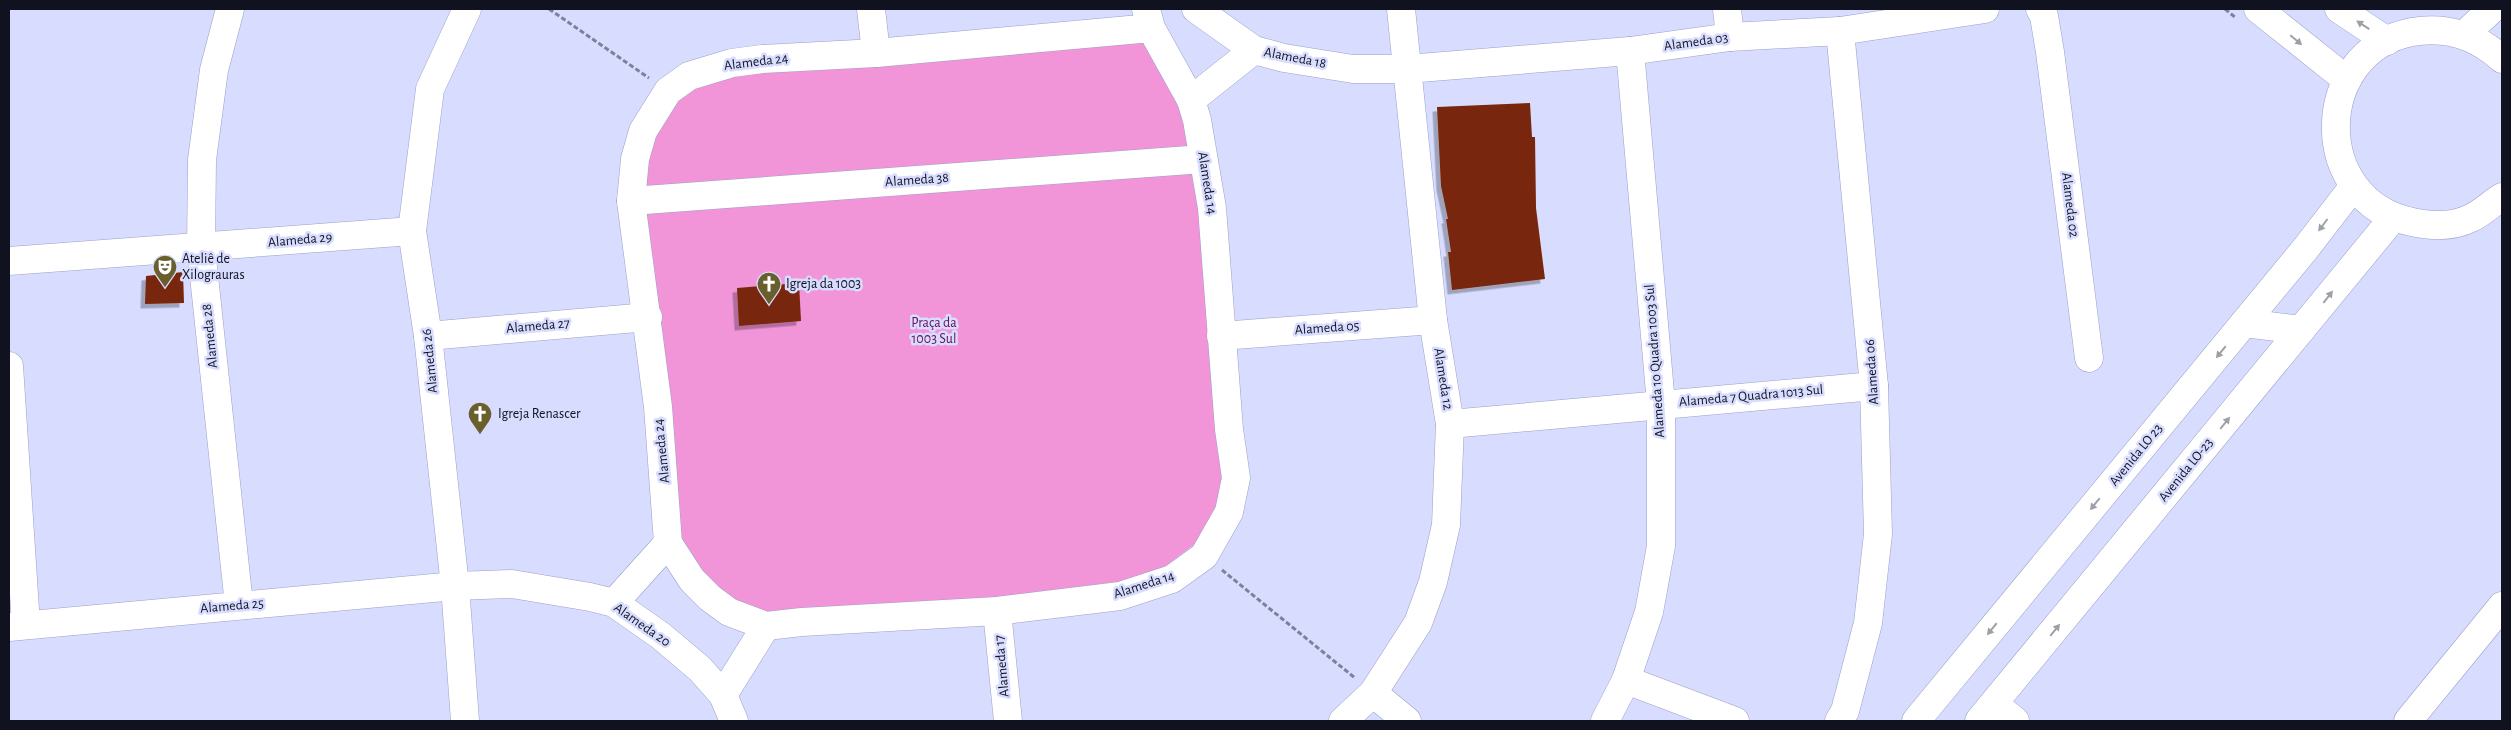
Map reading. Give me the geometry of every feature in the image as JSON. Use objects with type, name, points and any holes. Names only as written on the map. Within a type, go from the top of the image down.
[{"type":"street","name":"Alameda 28","points":[[230,9],[214,70],[202,160],[201,248],[239,605]]},
{"type":"street","name":"Alameda 26","points":[[465,721],[455,586],[428,336],[412,231],[430,89],[467,9]]},
{"type":"street","points":[[871,9],[876,53]]},
{"type":"street","name":"Alameda 18","points":[[1196,9],[1254,50],[1284,58],[1353,69],[1407,69]]},
{"type":"street","name":"Alameda 12","points":[[1343,721],[1373,693],[1418,623],[1433,582],[1446,525],[1450,424],[1434,320],[1401,9]]},
{"type":"street","points":[[1727,9],[1730,37]]},
{"type":"street","name":"Alameda 03","points":[[1407,69],[1630,51],[1730,37],[1840,31],[1985,9]]},
{"type":"street","name":"Alameda 02","points":[[2040,9],[2044,16],[2050,52],[2089,358]]},
{"type":"street","points":[[2339,9],[2387,41]]},
{"type":"street","points":[[2464,35],[2492,9]]},
{"type":"street","points":[[2250,16],[2347,80]]},
{"type":"street","name":"Alameda 24","points":[[668,543],[666,492],[648,317],[632,201],[635,159],[643,131],[668,91],[689,76],[732,62],[876,53],[1148,18]]},
{"type":"street","name":"Alameda 14","points":[[668,543],[692,580],[710,598],[729,612],[766,626],[802,622],[997,611],[1120,596],[1172,579],[1204,556],[1230,512],[1236,478],[1228,429],[1212,208],[1197,120],[1191,100],[1148,18]]},
{"type":"street","points":[[2502,59],[2488,46],[2464,35],[2445,30],[2425,30],[2406,33],[2387,41],[2358,64],[2347,80],[2335,116],[2337,153],[2353,187],[2371,205],[2393,218],[2432,227],[2471,218],[2502,197]]},
{"type":"street","name":"Alameda 06","points":[[1840,31],[1874,386],[1878,534],[1868,623],[1842,716]]},
{"type":"street","points":[[1191,100],[1254,50]]},
{"type":"street","name":"Alameda 10 Quadra 1003 Sul","points":[[1605,721],[1626,680],[1648,612],[1661,546],[1661,404],[1630,51]]},
{"type":"street","name":"Alameda 38","points":[[632,201],[1203,159]]},
{"type":"street","name":"Avenida LO 23","points":[[1916,721],[2244,323],[2353,187]]},
{"type":"street","name":"Avenida LO-23","points":[[1987,712],[2393,218]]},
{"type":"street","name":"Alameda 29","points":[[9,261],[412,231]]},
{"type":"street","name":"Alameda 27","points":[[428,336],[648,317]]},
{"type":"street","name":"Alameda 05","points":[[1221,336],[1434,320]]},
{"type":"street","points":[[2244,323],[2301,330]]},
{"type":"street","points":[[9,366],[17,626]]},
{"type":"street","name":"Alameda 7 Quadra 1013 Sul","points":[[1450,424],[1874,386]]},
{"type":"street","points":[[614,603],[668,543]]},
{"type":"street","name":"Alameda 20","points":[[455,586],[512,584],[590,597],[614,603],[661,636],[687,658],[722,694],[734,721]]},
{"type":"street","name":"Alameda 25","points":[[17,626],[455,586]]},
{"type":"street","points":[[2408,721],[2502,606]]},
{"type":"street","name":"Alameda 17","points":[[997,611],[1008,721]]},
{"type":"street","points":[[722,694],[766,626]]},
{"type":"street","points":[[1626,680],[1735,721]]},
{"type":"street","points":[[1373,693],[1406,721]]},
{"type":"street","points":[[1987,712],[2015,721]]},
{"type":"path","points":[[549,9],[668,91]]},
{"type":"path","points":[[2225,9],[2250,16]]},
{"type":"path","points":[[1204,556],[1373,693]]},
{"type":"green space","name":"Praça da 1003 Sul","points":[[1151,28],[1191,100],[1233,456],[1223,523],[1123,598],[764,626],[710,598],[668,543],[633,185],[668,91],[762,59]]},
{"type":"building","points":[[1530,103],[1532,137],[1535,137],[1536,208],[1545,279],[1452,290],[1448,252],[1451,252],[1446,219],[1448,219],[1441,186],[1437,107]]},
{"type":"building","name":"Ateliê de Xilograuras","points":[[183,272],[184,303],[145,304],[146,276]]},
{"type":"building","name":"Igreja da 1003","points":[[799,283],[801,321],[739,326],[737,288]]},
{"type":"place","name":"Ateliê de Xilograuras","points":[[165,288]]},
{"type":"place","name":"Igreja da 1003","points":[[769,305]]},
{"type":"place","name":"Igreja Renascer","points":[[480,435]]}]
